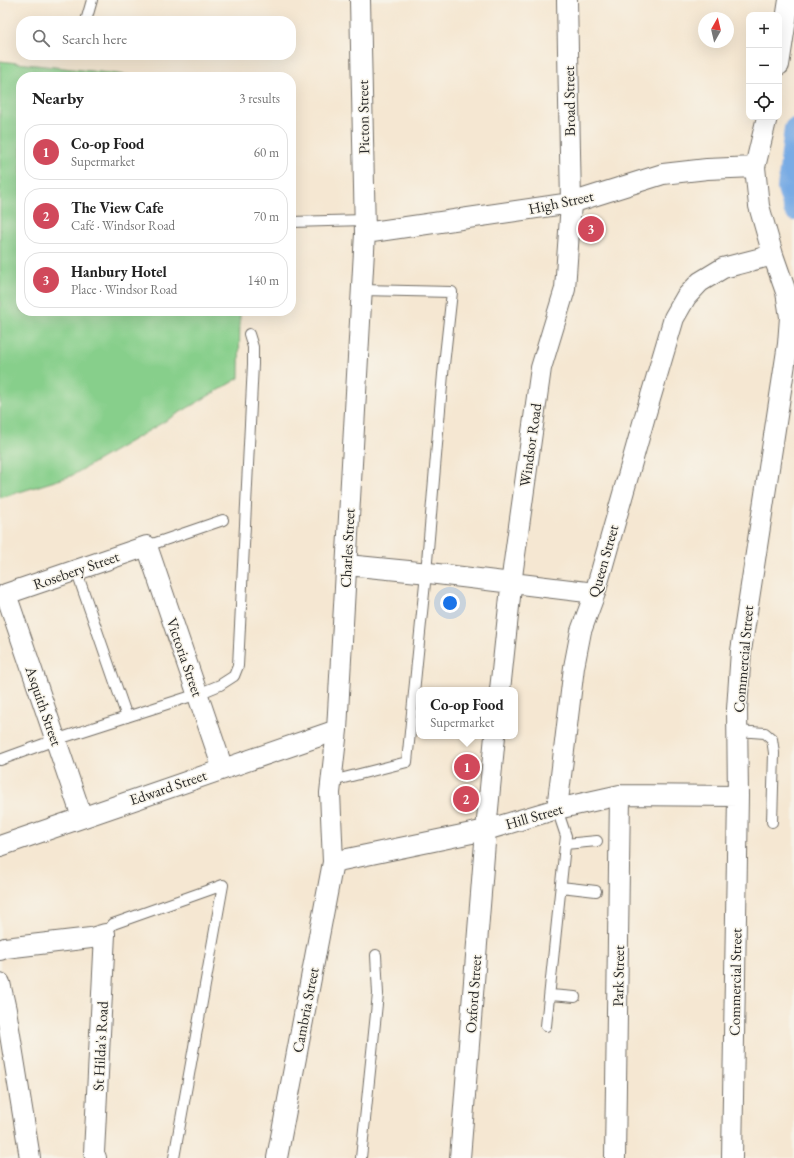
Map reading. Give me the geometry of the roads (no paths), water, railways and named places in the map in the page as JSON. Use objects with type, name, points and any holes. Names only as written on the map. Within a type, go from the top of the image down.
[{"type":"street","name":"Picton Street","points":[[360,0],[365,226]]},
{"type":"street","name":"Broad Street","points":[[567,0],[571,203]]},
{"type":"street","points":[[782,48],[789,0]]},
{"type":"street","name":"Commercial Street","points":[[732,1158],[738,796],[737,709],[740,651],[788,344],[790,317],[786,292],[773,255],[759,206],[755,167],[766,120]]},
{"type":"street","name":"High Street","points":[[365,226],[571,203],[663,174],[707,169],[755,167]]},
{"type":"street","name":"Windsor Road","points":[[500,687],[511,583],[541,368],[565,289],[571,203]]},
{"type":"street","name":"Charles Street","points":[[333,862],[330,793],[337,730],[365,226]]},
{"type":"street","name":"Queen Street","points":[[557,809],[574,668],[581,631],[595,593],[674,318],[686,296],[700,282],[723,268],[773,255]]},
{"type":"street","name":"Victoria Street","points":[[147,546],[223,768]]},
{"type":"street","name":"Rosebery Street","points":[[5,600],[76,570],[147,546]]},
{"type":"street","points":[[346,565],[595,593]]},
{"type":"street","name":"Asquith Street","points":[[5,600],[56,740],[82,817]]},
{"type":"street","name":"Edward Street","points":[[0,846],[337,730]]},
{"type":"street","points":[[486,830],[495,739]]},
{"type":"street","name":"Hill Street","points":[[333,862],[486,830],[557,809],[620,795],[738,796]]},
{"type":"street","name":"Park Street","points":[[615,1158],[620,795]]},
{"type":"street","name":"Oxford Street","points":[[460,1158],[486,830]]},
{"type":"street","name":"Cambria Street","points":[[277,1158],[333,862]]},
{"type":"street","points":[[0,950],[47,942],[91,938],[105,934]]},
{"type":"street","name":"St Hilda's Road","points":[[96,1158],[94,1153],[105,934]]},
{"type":"street","points":[[0,983],[6,1010],[30,1158]]},
{"type":"lane","points":[[87,16],[92,0]]},
{"type":"lane","points":[[296,222],[365,226]]},
{"type":"lane","points":[[332,780],[407,762],[452,292],[362,290]]},
{"type":"lane","points":[[0,760],[56,740],[198,694],[220,685],[234,676],[238,666],[253,364],[253,347],[249,334]]},
{"type":"lane","points":[[147,546],[222,520]]},
{"type":"lane","points":[[76,570],[127,717]]},
{"type":"lane","points":[[738,731],[765,733],[772,739],[774,753],[772,822]]},
{"type":"lane","points":[[546,1026],[566,836],[557,809]]},
{"type":"lane","points":[[565,844],[597,841]]},
{"type":"lane","points":[[105,934],[113,924],[223,885],[174,1158]]},
{"type":"lane","points":[[561,887],[596,891]]},
{"type":"lane","points":[[361,1158],[378,994],[376,956]]},
{"type":"lane","points":[[550,996],[575,997]]},
{"type":"waterway","points":[[794,128],[787,188],[794,211]]},
{"type":"place","name":"Hanbury Hotel","points":[[591,229]]},
{"type":"place","name":"Co-op Food","points":[[467,767]]},
{"type":"place","name":"The View Cafe","points":[[466,799]]}]
